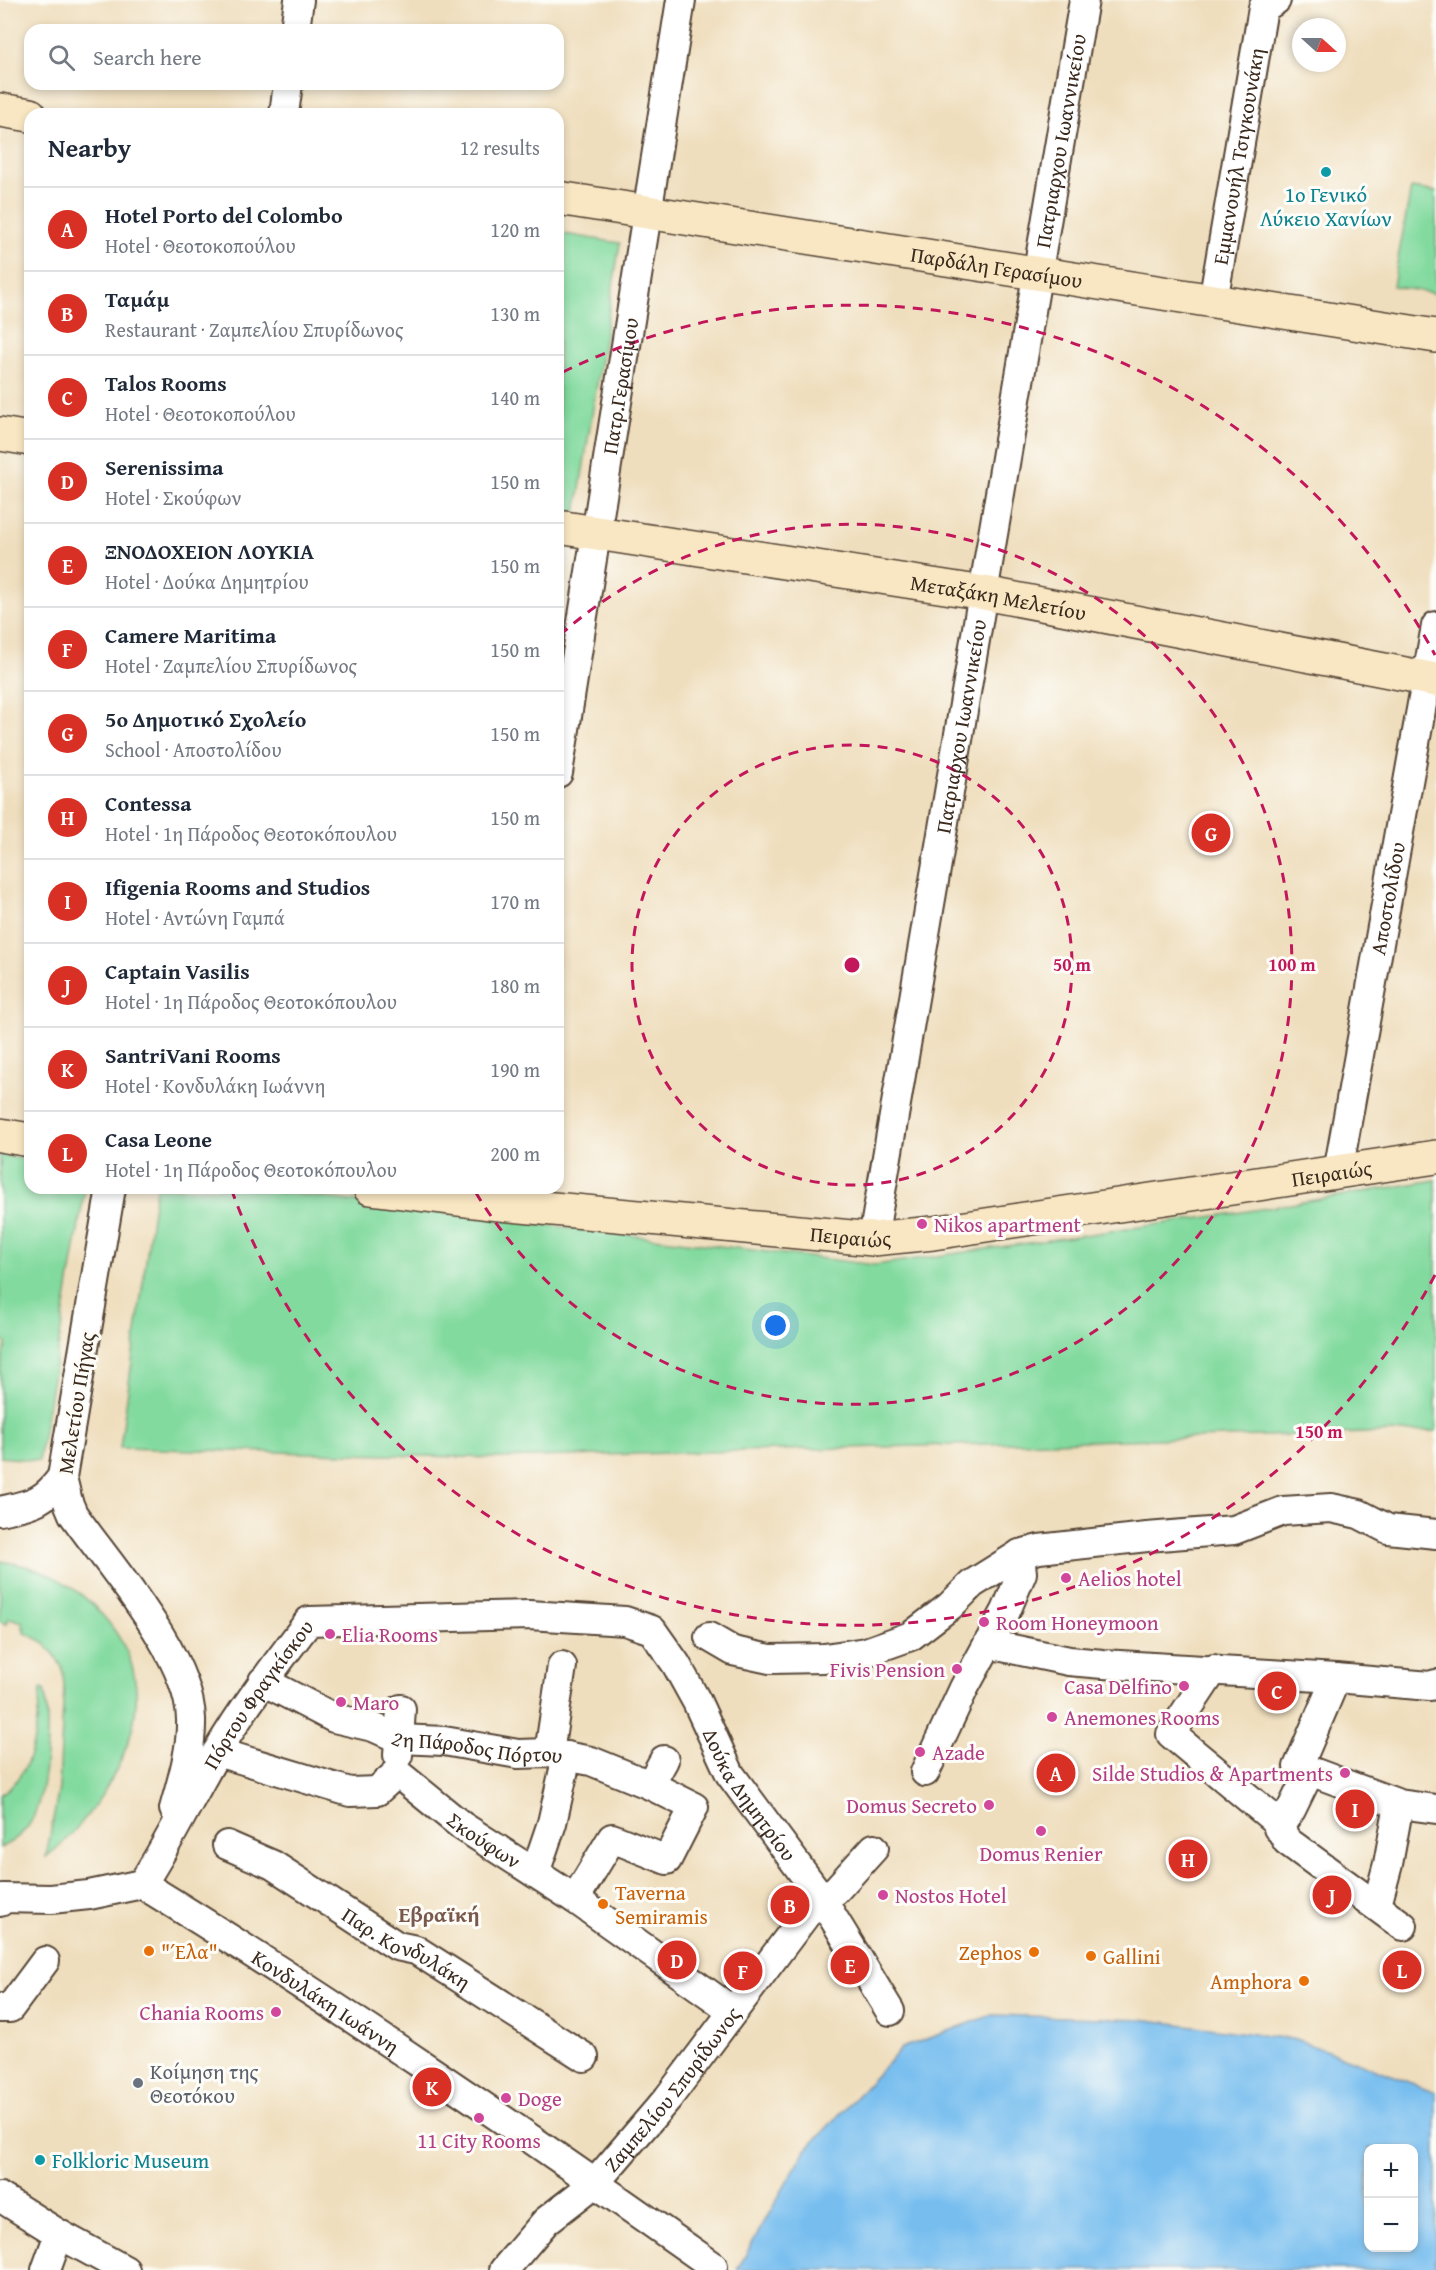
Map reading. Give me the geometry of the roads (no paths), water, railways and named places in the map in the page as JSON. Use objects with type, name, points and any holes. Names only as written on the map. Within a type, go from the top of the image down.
[{"type":"street","points":[[296,24],[299,0]]},
{"type":"street","name":"Πατρ.Γερασίμου","points":[[564,736],[681,0]]},
{"type":"street","name":"Πατριαρχου Ιωαννικείου","points":[[873,1239],[1084,0]]},
{"type":"street","name":"Εμμανουήλ Τσιγκουνάκη","points":[[1213,302],[1269,4]]},
{"type":"street","points":[[285,108],[287,90]]},
{"type":"street","points":[[0,110],[24,114]]},
{"type":"street","name":"Παρδάλη Γερασίμου","points":[[564,199],[1436,336]]},
{"type":"street","points":[[0,434],[24,438]]},
{"type":"street","name":"Μεταξάκη Μελετίου","points":[[564,527],[984,593],[1432,679]]},
{"type":"street","name":"Αποστολίδου","points":[[1338,1173],[1432,679],[1436,626]]},
{"type":"street","points":[[0,1135],[24,1139]]},
{"type":"street","name":"Πειραιώς","points":[[460,1194],[873,1239],[944,1231],[1436,1157]]},
{"type":"street","name":"Μελετίου Πήγας","points":[[110,1194],[62,1477],[73,1514],[170,1651],[187,1693],[191,1713],[188,1755],[164,1849]]},
{"type":"street","points":[[0,1511],[31,1504],[49,1494],[62,1477]]},
{"type":"street","points":[[709,1637],[733,1651],[770,1659],[824,1658],[866,1652],[911,1636],[950,1606],[972,1584],[1020,1554],[1039,1549],[1147,1536],[1234,1530],[1283,1511],[1331,1508],[1359,1514],[1388,1528],[1436,1534]]},
{"type":"street","points":[[925,1772],[964,1688],[1006,1611],[1022,1573],[1020,1554]]},
{"type":"street","name":"Πόρτου Φραγκίσκου","points":[[142,1884],[164,1849],[217,1752],[263,1681],[309,1621],[529,1615],[625,1621],[652,1630],[676,1664]]},
{"type":"street","points":[[988,1644],[1069,1661],[1430,1686],[1436,1684]]},
{"type":"street","name":"Δούκα Δημητρίου","points":[[676,1664],[697,1702],[730,1774],[820,1896],[890,2011]]},
{"type":"street","points":[[535,1873],[552,1822],[562,1666]]},
{"type":"street","points":[[1214,1670],[1171,1734],[1276,1821],[1287,1841],[1404,1926]]},
{"type":"street","points":[[1336,1678],[1298,1767],[1399,1804],[1436,1809]]},
{"type":"street","name":"2η Πάροδος Πόρτου","points":[[263,1681],[334,1718],[400,1738],[444,1741],[518,1755],[558,1754],[591,1761],[650,1785],[694,1807],[667,1860],[612,1838],[575,1899]]},
{"type":"street","points":[[217,1752],[350,1792],[377,1791],[397,1773],[401,1709]]},
{"type":"street","points":[[650,1785],[664,1760]]},
{"type":"street","points":[[1278,1828],[1291,1810],[1310,1771]]},
{"type":"street","name":"Σκούφων","points":[[397,1773],[462,1826],[575,1899],[733,2011]]},
{"type":"street","points":[[1377,1905],[1389,1864],[1399,1804]]},
{"type":"street","name":"Παρ. Κονδυλάκη","points":[[227,1845],[273,1865],[396,1946],[416,1950],[584,2057]]},
{"type":"street","name":"Ζαμπελίου Σπυρίδωνος","points":[[504,2270],[546,2221],[595,2183],[668,2098],[820,1896],[835,1891],[874,1848]]},
{"type":"street","points":[[0,1902],[3,1898],[51,1899],[89,1895],[142,1884]]},
{"type":"street","name":"Κονδυλάκη Ιωάννη","points":[[142,1884],[355,2019],[713,2266]]},
{"type":"street","points":[[0,2008],[10,2008],[45,1961]]},
{"type":"street","points":[[0,2198],[58,2234],[125,2270]]},
{"type":"street","points":[[46,2270],[58,2234]]},
{"type":"water","points":[[992,2015],[1141,2019],[1298,2040],[1436,2092],[1436,2270],[737,2270],[804,2152],[902,2048]]},
{"type":"place","name":"1ο Γενικό Λύκειο Χανίων","points":[[1326,172]]},
{"type":"place","name":"5ο Δημοτικό Σχολείο","points":[[1211,833]]},
{"type":"place","name":"Nikos apartment","points":[[922,1224]]},
{"type":"place","name":"Aelios hotel","points":[[1066,1578]]},
{"type":"place","name":"Room Honeymoon","points":[[984,1622]]},
{"type":"place","name":"Elia Rooms","points":[[330,1634]]},
{"type":"place","name":"Fivis Pension","points":[[957,1669]]},
{"type":"place","name":"Casa Delfino","points":[[1184,1686]]},
{"type":"place","name":"Talos Rooms","points":[[1277,1691]]},
{"type":"place","name":"Maro","points":[[341,1702]]},
{"type":"place","name":"Anemones Rooms","points":[[1052,1717]]},
{"type":"place","name":"Azade","points":[[920,1752]]},
{"type":"place","name":"Hotel Porto del Colombo","points":[[1056,1773]]},
{"type":"place","name":"Silde Studios & Apartments","points":[[1345,1773]]},
{"type":"place","name":"Domus Secreto","points":[[989,1805]]},
{"type":"place","name":"Ifigenia Rooms and Studios","points":[[1355,1809]]},
{"type":"place","name":"Domus Renier","points":[[1041,1831]]},
{"type":"place","name":"Contessa","points":[[1188,1859]]},
{"type":"place","name":"Nostos Hotel","points":[[883,1895]]},
{"type":"place","name":"Captain Vasilis","points":[[1332,1895]]},
{"type":"place","name":"Taverna Semiramis","points":[[603,1904]]},
{"type":"place","name":"Ταμάμ","points":[[790,1905]]},
{"type":"place","name":"\"Έλα\"","points":[[149,1951]]},
{"type":"place","name":"Zephos","points":[[1034,1952]]},
{"type":"place","name":"Gallini","points":[[1091,1956]]},
{"type":"place","name":"Serenissima","points":[[677,1960]]},
{"type":"place","name":"ΞΝΟΔΟΧΕΙΟΝ ΛΟΥΚΙΑ","points":[[850,1965]]},
{"type":"place","name":"Casa Leone","points":[[1402,1970]]},
{"type":"place","name":"Camere Maritima","points":[[743,1971]]},
{"type":"place","name":"Amphora","points":[[1304,1981]]},
{"type":"place","name":"Chania Rooms","points":[[276,2012]]},
{"type":"place","name":"Κοίμηση της Θεοτόκου","points":[[138,2083]]},
{"type":"place","name":"SantriVani Rooms","points":[[432,2087]]},
{"type":"place","name":"Doge","points":[[506,2098]]},
{"type":"place","name":"11 City Rooms","points":[[479,2118]]},
{"type":"place","name":"Folkloric Museum","points":[[40,2160]]},
{"type":"district","name":"Εβραϊκή","points":[[439,1914]]}]
